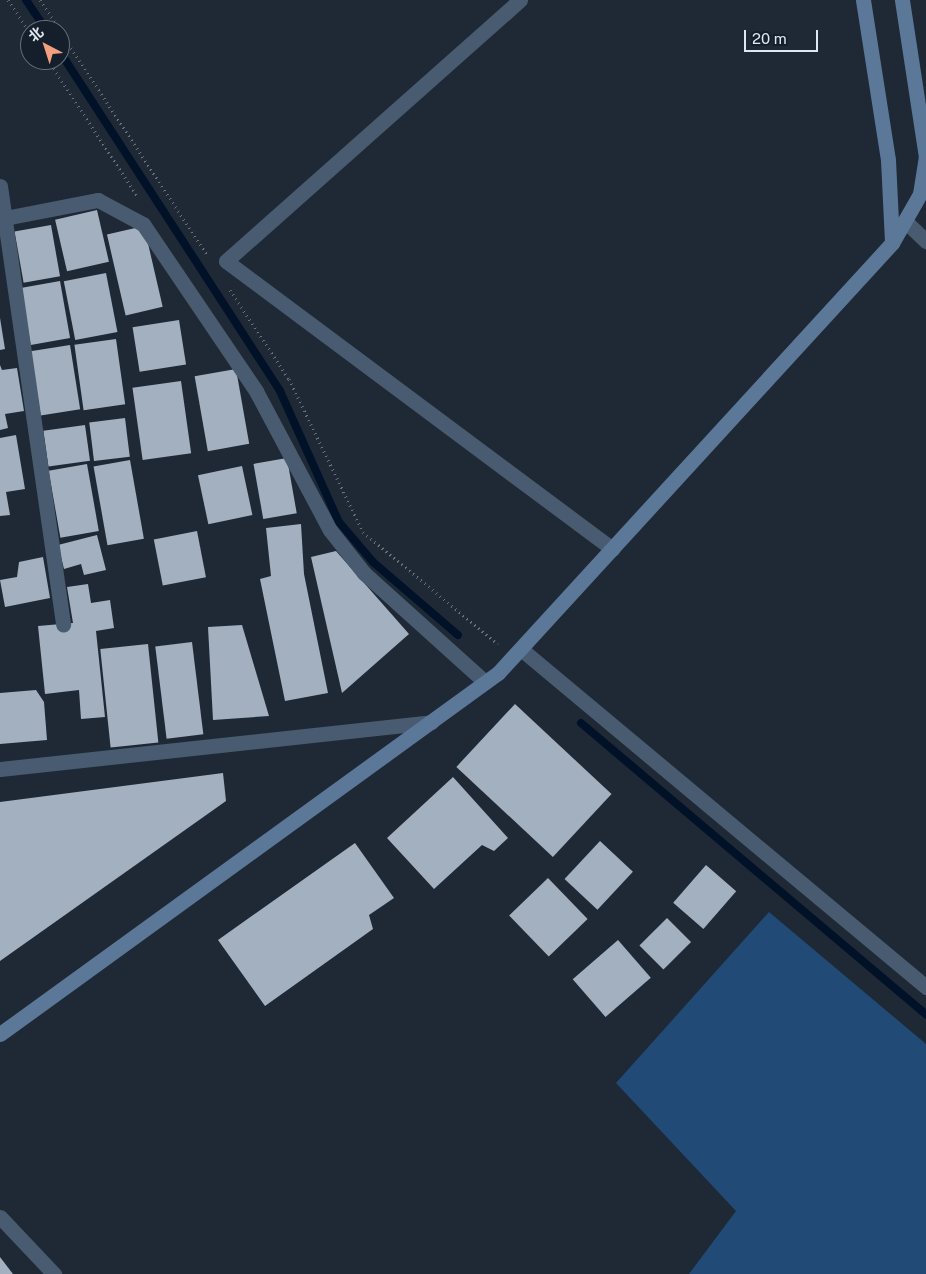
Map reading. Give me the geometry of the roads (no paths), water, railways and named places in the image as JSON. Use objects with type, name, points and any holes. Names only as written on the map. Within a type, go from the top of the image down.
[{"type":"main road","points":[[863,0],[888,160],[892,243]]},
{"type":"main road","points":[[0,1034],[485,682],[517,653],[892,243],[923,195],[926,156],[902,0]]},
{"type":"street","points":[[520,0],[226,261],[613,548]]},
{"type":"street","points":[[0,186],[2,218],[64,624]]},
{"type":"street","points":[[2,218],[98,200],[143,224],[256,391],[330,530],[364,573],[485,682]]},
{"type":"street","points":[[905,221],[926,241]]},
{"type":"street","points":[[517,653],[926,987]]},
{"type":"street","points":[[0,769],[431,722]]},
{"type":"street","points":[[0,1217],[54,1274]]},
{"type":"waterway","points":[[26,0],[39,20]]},
{"type":"waterway","points":[[70,67],[280,391],[339,522],[373,562],[458,635]]},
{"type":"waterway","points":[[581,723],[926,1015]]}]
